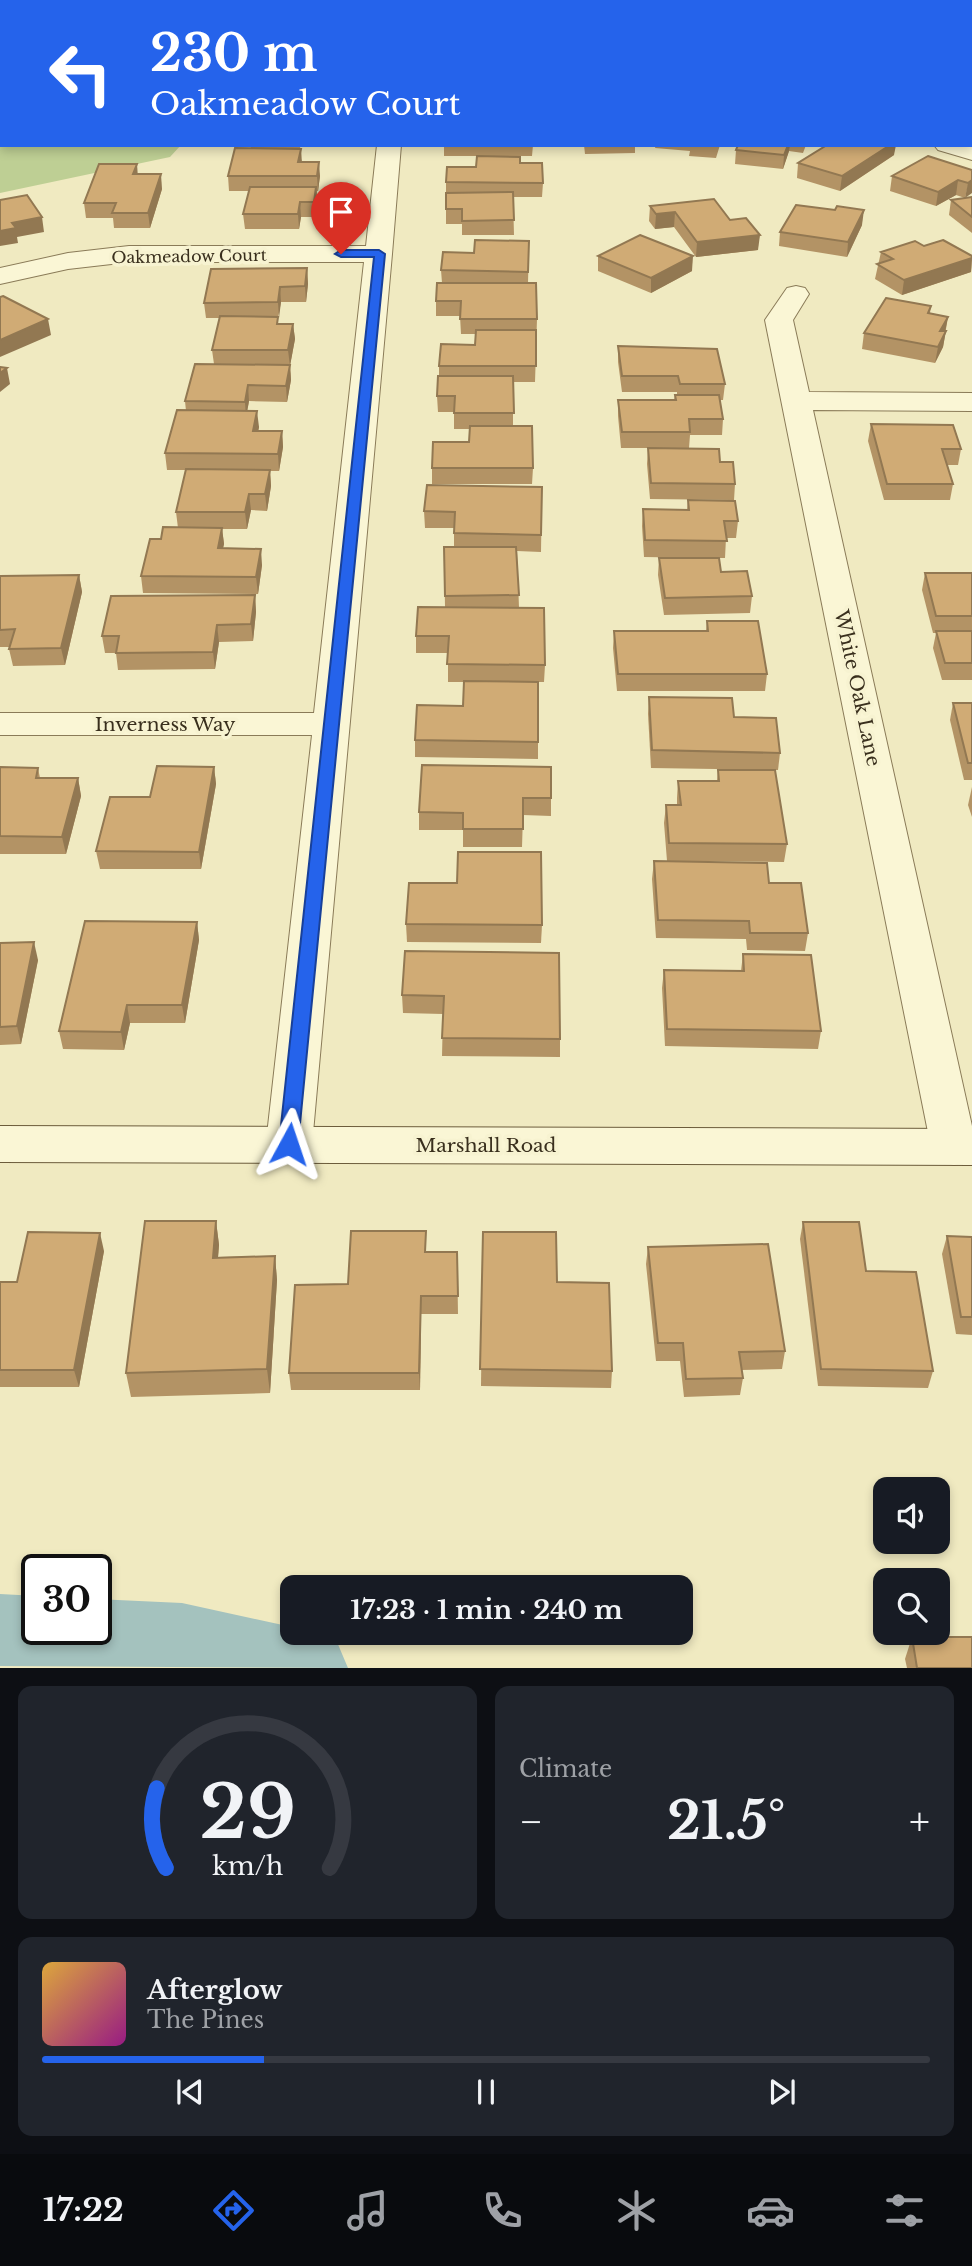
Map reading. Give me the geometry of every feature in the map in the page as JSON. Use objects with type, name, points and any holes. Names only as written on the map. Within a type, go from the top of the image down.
[{"type":"street","points":[[289,1144],[389,147]]},
{"type":"street","points":[[952,147],[972,153]]},
{"type":"street","name":"Oakmeadow Court","points":[[0,276],[68,261],[129,254],[379,254]]},
{"type":"street","name":"White Oak Lane","points":[[796,295],[779,320],[963,1147]]},
{"type":"street","points":[[796,401],[972,402]]},
{"type":"street","name":"Inverness Way","points":[[0,724],[331,724]]},
{"type":"street","name":"Marshall Road","points":[[0,1144],[963,1147]]},
{"type":"green space","points":[[0,147],[179,147],[170,157],[0,193]]},
{"type":"building","points":[[737,147],[787,147],[784,155],[736,150]]},
{"type":"building","points":[[824,147],[887,147],[842,176],[798,163]]},
{"type":"building","points":[[235,148],[301,149],[298,162],[319,162],[317,176],[228,176]]},
{"type":"building","points":[[477,156],[520,157],[520,163],[542,163],[543,183],[446,182],[447,167],[476,167]]},
{"type":"building","points":[[928,156],[972,170],[972,180],[968,183],[958,180],[938,192],[892,176]]},
{"type":"building","points":[[99,164],[137,164],[133,174],[161,174],[148,213],[112,213],[116,203],[84,203]]},
{"type":"building","points":[[250,187],[316,187],[314,202],[300,202],[298,214],[243,214]]},
{"type":"building","points":[[513,192],[514,220],[462,221],[462,209],[446,209],[446,193]]},
{"type":"building","points":[[27,195],[42,217],[12,223],[16,228],[0,231],[0,200]]},
{"type":"building","points":[[972,197],[972,217],[951,200]]},
{"type":"building","points":[[714,199],[730,220],[746,218],[760,235],[697,242],[675,212],[656,214],[650,206]]},
{"type":"building","points":[[796,205],[835,210],[837,206],[864,210],[848,242],[780,232]]},
{"type":"building","points":[[640,235],[693,256],[651,278],[598,256]]},
{"type":"building","points":[[475,240],[529,241],[528,272],[441,270],[443,252],[474,253]]},
{"type":"building","points":[[943,240],[972,258],[904,280],[877,264],[893,259],[881,252],[915,241],[924,246]]},
{"type":"building","points":[[307,268],[305,286],[280,287],[278,302],[204,303],[211,269]]},
{"type":"building","points":[[437,283],[536,283],[537,319],[460,319],[461,301],[436,301]]},
{"type":"building","points":[[3,296],[48,319],[0,340],[0,297]]},
{"type":"building","points":[[886,298],[931,306],[928,313],[948,317],[940,331],[946,331],[938,347],[864,333]]},
{"type":"building","points":[[220,316],[278,317],[277,324],[293,324],[288,350],[212,350]]},
{"type":"building","points":[[476,330],[536,330],[536,366],[439,366],[441,344],[475,345]]},
{"type":"building","points":[[618,346],[717,349],[725,384],[680,384],[678,376],[622,376]]},
{"type":"building","points":[[195,364],[290,365],[286,386],[248,385],[245,402],[185,401]]},
{"type":"building","points":[[438,376],[513,376],[514,413],[454,413],[455,396],[437,396]]},
{"type":"building","points":[[675,395],[719,395],[723,419],[689,419],[690,432],[622,432],[618,400],[676,400]]},
{"type":"building","points":[[177,410],[257,411],[253,431],[282,431],[278,454],[165,453]]},
{"type":"building","points":[[871,424],[953,425],[961,449],[942,449],[953,484],[887,484]]},
{"type":"building","points":[[470,426],[532,426],[533,468],[432,468],[433,442],[469,442]]},
{"type":"building","points":[[648,448],[719,449],[720,462],[733,462],[735,484],[651,483]]},
{"type":"building","points":[[186,469],[270,470],[265,494],[249,494],[245,512],[176,512]]},
{"type":"building","points":[[427,485],[542,487],[541,535],[454,533],[455,512],[424,511]]},
{"type":"building","points":[[688,500],[735,501],[738,521],[724,521],[727,541],[645,540],[643,509],[689,510]]},
{"type":"building","points":[[163,527],[222,528],[218,548],[261,549],[256,577],[141,576],[150,539],[161,539]]},
{"type":"building","points":[[444,547],[516,547],[519,595],[445,596]]},
{"type":"building","points":[[659,558],[719,558],[721,572],[747,571],[752,596],[665,598]]},
{"type":"building","points":[[925,573],[972,573],[972,616],[936,616]]},
{"type":"building","points":[[79,575],[61,648],[9,649],[15,629],[0,630],[0,576]]},
{"type":"building","points":[[255,595],[251,624],[217,625],[213,652],[116,653],[119,636],[102,636],[111,596]]},
{"type":"building","points":[[418,607],[544,608],[545,665],[447,664],[449,636],[416,636]]},
{"type":"building","points":[[707,621],[758,621],[767,674],[618,674],[614,631],[708,631]]},
{"type":"building","points":[[936,631],[972,631],[972,663],[945,663]]},
{"type":"building","points":[[464,681],[538,682],[538,742],[415,740],[417,705],[463,706]]},
{"type":"building","points":[[649,697],[732,698],[734,717],[776,718],[780,753],[652,750]]},
{"type":"building","points":[[953,703],[972,703],[972,763],[968,763]]},
{"type":"building","points":[[422,765],[551,767],[551,798],[523,798],[523,829],[463,829],[463,813],[419,812]]},
{"type":"building","points":[[157,766],[214,767],[199,852],[96,851],[110,797],[150,797]]},
{"type":"building","points":[[0,767],[38,768],[36,778],[78,778],[62,837],[0,836]]},
{"type":"building","points":[[718,770],[775,770],[787,844],[669,843],[666,805],[681,805],[678,781],[719,781]]},
{"type":"building","points":[[458,852],[541,852],[542,925],[406,924],[409,883],[457,883]]},
{"type":"building","points":[[654,861],[767,863],[769,883],[801,883],[808,933],[750,933],[749,921],[658,920]]},
{"type":"building","points":[[85,921],[197,922],[182,1005],[127,1005],[121,1032],[59,1031]]},
{"type":"building","points":[[34,942],[17,1026],[0,1027],[0,943]]},
{"type":"building","points":[[405,951],[559,953],[560,1039],[442,1038],[444,996],[402,995]]},
{"type":"building","points":[[743,954],[811,955],[821,1031],[667,1029],[664,970],[744,971]]},
{"type":"building","points":[[145,1221],[216,1221],[213,1258],[275,1256],[267,1369],[126,1373]]},
{"type":"building","points":[[803,1222],[859,1222],[866,1271],[916,1272],[933,1371],[821,1369]]},
{"type":"building","points":[[351,1231],[426,1231],[425,1252],[457,1252],[458,1296],[421,1296],[419,1373],[289,1373],[295,1285],[348,1284]]},
{"type":"building","points":[[28,1232],[100,1233],[74,1370],[0,1370],[0,1282],[17,1282]]},
{"type":"building","points":[[483,1232],[556,1232],[557,1282],[609,1283],[612,1371],[480,1369]]},
{"type":"building","points":[[947,1236],[972,1237],[972,1317],[961,1317]]},
{"type":"building","points":[[768,1244],[785,1351],[739,1352],[743,1378],[686,1379],[683,1343],[658,1343],[648,1247]]},
{"type":"building","points":[[950,1637],[972,1637],[972,1668],[917,1668],[913,1645],[950,1645]]},
{"type":"waterway","points":[[0,1630],[182,1639],[311,1668]]},
{"type":"route","points":[[289,1144],[379,254],[341,254]]}]
